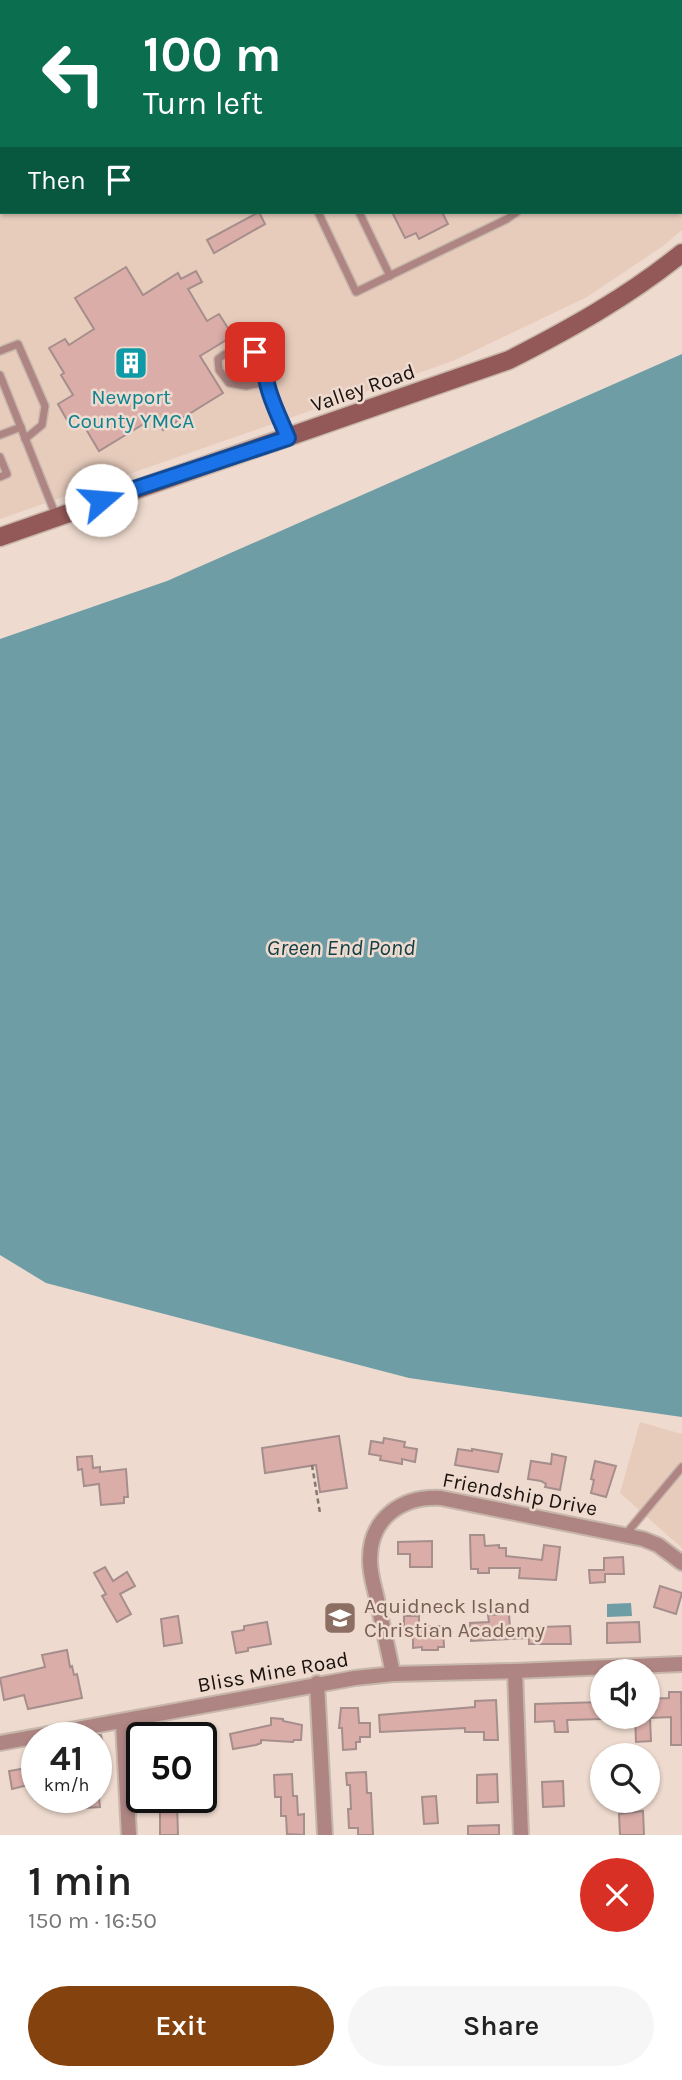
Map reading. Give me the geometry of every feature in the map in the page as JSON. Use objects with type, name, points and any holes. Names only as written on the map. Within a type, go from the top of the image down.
[{"type":"main road","name":"Valley Road","points":[[0,537],[509,360],[565,332],[641,284],[682,253]]},
{"type":"street","name":"Friendship Drive","points":[[393,1674],[370,1561],[375,1533],[388,1514],[424,1497],[441,1498],[625,1536],[658,1545],[682,1563]]},
{"type":"street","name":"Bliss Mine Road","points":[[0,1742],[123,1722],[317,1683],[393,1674],[682,1664]]},
{"type":"street","points":[[515,1671],[520,1835]]},
{"type":"street","points":[[317,1683],[324,1835]]},
{"type":"street","points":[[123,1722],[130,1835]]},
{"type":"lane","points":[[319,214],[356,292],[514,214]]},
{"type":"lane","points":[[360,214],[390,276]]},
{"type":"lane","points":[[0,351],[18,344],[45,406],[42,425],[25,439]]},
{"type":"lane","points":[[266,382],[246,386],[229,383],[219,370],[218,359],[239,350],[255,352],[262,358],[266,382],[288,438]]},
{"type":"lane","points":[[0,375],[56,517]]},
{"type":"lane","points":[[0,435],[20,427]]},
{"type":"lane","points":[[0,457],[7,474],[0,477]]},
{"type":"lane","points":[[625,1536],[682,1467]]},
{"type":"path","points":[[312,1465],[320,1513]]},
{"type":"shaded area","points":[[0,214],[682,214],[682,230],[663,246],[587,297],[453,361],[0,519]]},
{"type":"shaded area","points":[[640,1422],[682,1434],[682,1548],[620,1493]]},
{"type":"water","name":"Green End Pond","points":[[682,354],[682,1417],[409,1378],[46,1283],[0,1255],[0,639],[167,581]]},
{"type":"water","points":[[631,1603],[632,1616],[607,1617],[607,1604]]},
{"type":"building","points":[[255,214],[260,214],[265,224],[214,253],[207,240]]},
{"type":"building","points":[[393,214],[443,214],[448,224],[419,239],[416,233],[405,238]]},
{"type":"building","name":"Newport County YMCA","points":[[126,267],[143,295],[178,273],[181,279],[196,271],[202,282],[188,289],[207,321],[219,314],[233,336],[200,356],[223,393],[163,430],[155,417],[99,451],[77,414],[67,420],[58,404],[73,395],[49,348],[65,339],[69,345],[94,329],[75,298]]},
{"type":"building","points":[[339,1436],[347,1488],[320,1492],[316,1465],[265,1473],[262,1448]]},
{"type":"building","points":[[384,1438],[405,1442],[404,1447],[417,1449],[415,1462],[402,1459],[402,1464],[380,1460],[381,1456],[369,1454],[371,1441],[383,1443]]},
{"type":"building","points":[[458,1449],[502,1454],[498,1472],[455,1465]]},
{"type":"building","points":[[552,1454],[566,1457],[560,1490],[545,1487],[546,1484],[541,1481],[528,1479],[531,1461],[551,1464]]},
{"type":"building","points":[[92,1456],[93,1468],[100,1467],[100,1472],[126,1469],[128,1497],[124,1497],[124,1503],[101,1505],[99,1484],[84,1486],[77,1457]]},
{"type":"building","points":[[595,1461],[616,1466],[606,1497],[591,1493]]},
{"type":"building","points":[[470,1535],[484,1535],[485,1546],[499,1545],[499,1548],[506,1548],[506,1556],[542,1560],[544,1545],[560,1547],[556,1580],[519,1578],[520,1568],[489,1568],[489,1573],[478,1573],[478,1569],[471,1569]]},
{"type":"building","points":[[432,1541],[432,1567],[410,1567],[410,1554],[398,1554],[398,1542]]},
{"type":"building","points":[[623,1557],[624,1574],[605,1574],[605,1582],[590,1583],[589,1570],[604,1570],[604,1558]]},
{"type":"building","points":[[105,1567],[113,1581],[127,1572],[135,1586],[120,1594],[131,1614],[117,1622],[102,1596],[106,1594],[94,1573]]},
{"type":"building","points":[[660,1586],[682,1593],[676,1614],[654,1607]]},
{"type":"building","points":[[509,1614],[510,1628],[570,1626],[571,1644],[529,1644],[529,1638],[471,1641],[470,1623],[489,1622],[488,1615]]},
{"type":"building","points":[[178,1616],[182,1643],[164,1646],[161,1619]]},
{"type":"building","points":[[404,1616],[419,1616],[419,1627],[443,1626],[444,1647],[438,1647],[438,1650],[413,1648],[413,1630],[404,1630]]},
{"type":"building","points":[[267,1622],[271,1644],[236,1653],[232,1632],[244,1630],[244,1626]]},
{"type":"building","points":[[639,1622],[640,1642],[607,1643],[607,1623]]},
{"type":"building","points":[[67,1650],[70,1667],[72,1666],[74,1675],[77,1674],[82,1698],[28,1709],[24,1695],[4,1700],[0,1678],[45,1667],[42,1655]]},
{"type":"building","points":[[669,1692],[681,1692],[682,1745],[671,1745],[671,1717],[660,1718],[660,1698],[669,1698]]},
{"type":"building","points":[[496,1700],[498,1740],[484,1740],[484,1732],[465,1732],[465,1728],[380,1732],[379,1715],[475,1707],[475,1701]]},
{"type":"building","points":[[590,1702],[590,1719],[567,1720],[568,1732],[555,1732],[554,1721],[535,1722],[535,1704]]},
{"type":"building","points":[[341,1708],[358,1708],[359,1723],[370,1723],[370,1737],[360,1737],[360,1742],[356,1742],[356,1749],[343,1750],[342,1728],[339,1728]]},
{"type":"building","points":[[271,1718],[302,1725],[301,1740],[261,1740],[261,1743],[256,1745],[233,1749],[230,1734],[271,1725]]},
{"type":"building","points":[[635,1729],[650,1729],[651,1741],[636,1742]]},
{"type":"building","points":[[21,1769],[21,1787],[12,1789],[9,1771]]},
{"type":"building","points":[[366,1772],[367,1793],[371,1793],[373,1835],[358,1835],[358,1828],[349,1828],[350,1785],[347,1785],[346,1773]]},
{"type":"building","points":[[292,1774],[293,1796],[297,1796],[298,1815],[304,1814],[304,1835],[287,1834],[286,1816],[281,1816],[281,1797],[275,1797],[274,1775]]},
{"type":"building","points":[[497,1774],[498,1802],[477,1803],[477,1775]]},
{"type":"building","points":[[563,1781],[564,1806],[543,1807],[542,1782]]},
{"type":"building","points":[[436,1796],[438,1823],[424,1824],[422,1797]]},
{"type":"building","points":[[160,1813],[177,1813],[178,1835],[160,1835]]},
{"type":"building","points":[[643,1813],[644,1835],[620,1835],[619,1814]]},
{"type":"building","points":[[499,1825],[499,1835],[468,1835],[468,1826]]},
{"type":"place","name":"Newport County YMCA","points":[[131,363]]},
{"type":"place","name":"Aquidneck Island Christian Academy","points":[[340,1618]]},
{"type":"route","points":[[101,500],[288,438],[266,382],[262,358],[255,352]]}]
